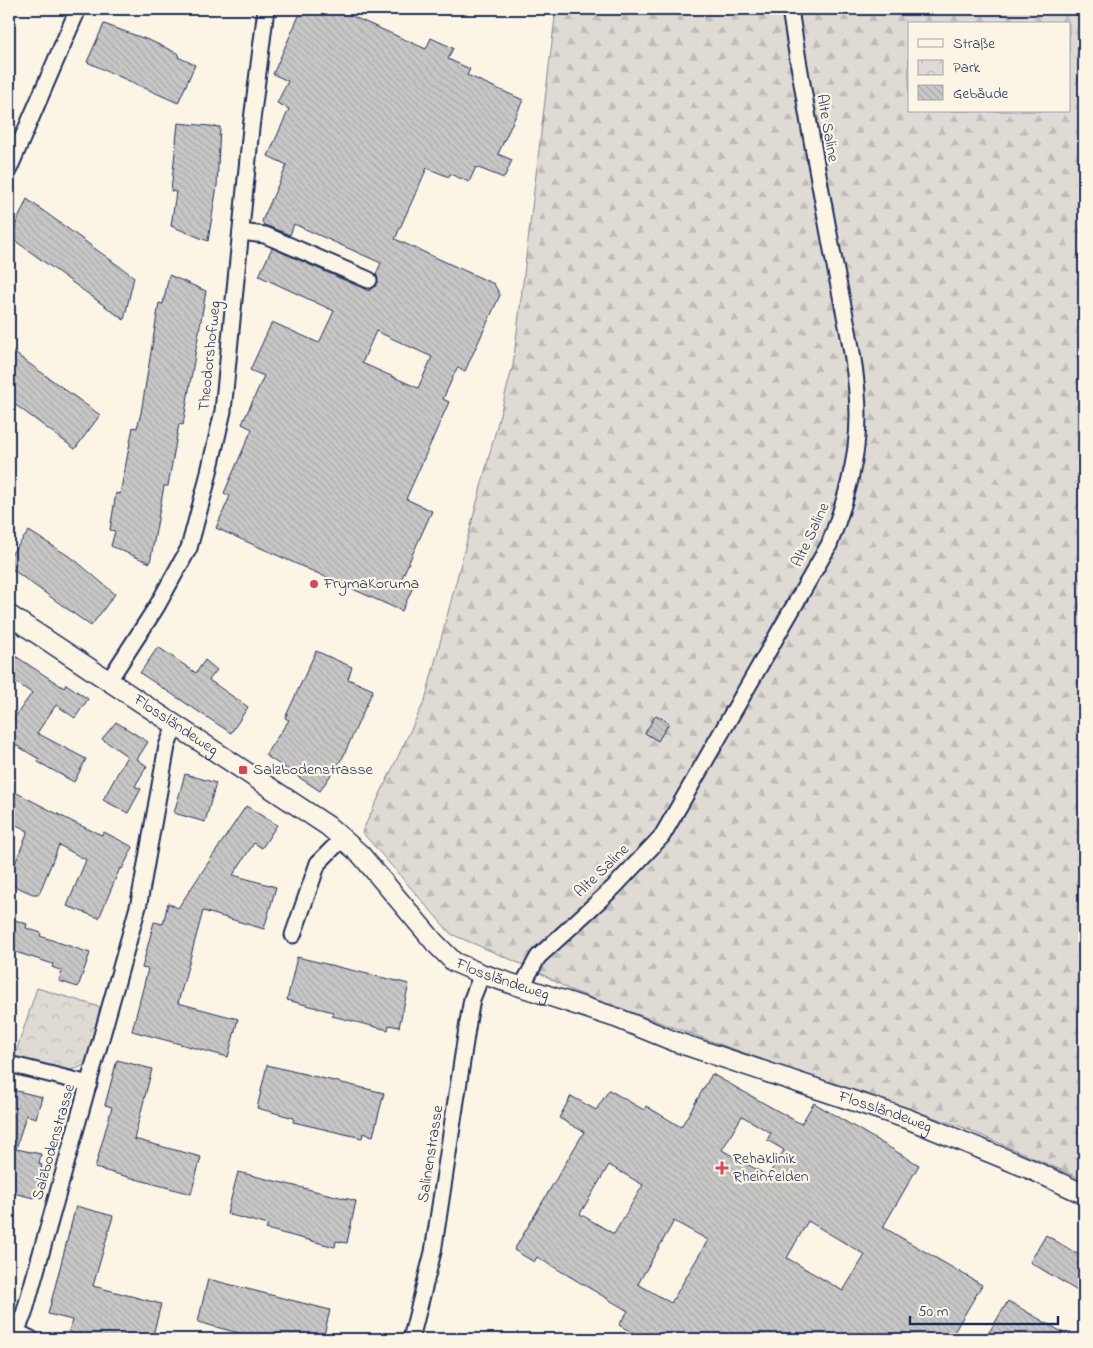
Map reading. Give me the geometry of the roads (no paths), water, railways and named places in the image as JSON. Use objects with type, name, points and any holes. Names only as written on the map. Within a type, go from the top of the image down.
[{"type":"street","points":[[9,169],[78,9]]},
{"type":"street","name":"Theodorshofweg","points":[[108,682],[157,606],[188,548],[206,485],[223,411],[266,9]]},
{"type":"street","name":"Alte Saline","points":[[522,986],[538,957],[614,887],[662,836],[829,544],[846,500],[854,457],[858,416],[851,351],[800,78],[790,9]]},
{"type":"street","points":[[241,232],[264,236],[369,280]]},
{"type":"street","name":"Flossländeweg","points":[[9,614],[108,682],[278,792],[342,838],[361,855],[454,962],[482,974],[616,1018],[676,1042],[908,1119],[1030,1169],[1084,1194]]},
{"type":"street","name":"Salzbodenstrasse","points":[[12,1330],[24,1314],[139,903],[167,746],[175,726]]},
{"type":"street","points":[[293,935],[318,863],[342,838]]},
{"type":"street","name":"Salinenstrasse","points":[[411,1339],[433,1252],[472,999],[482,974]]},
{"type":"street","points":[[9,1064],[89,1084]]},
{"type":"street","points":[[12,1330],[32,1339]]},
{"type":"place","name":"FrymaKoruma","points":[[314,584]]},
{"type":"place","name":"Salzbodenstrasse","points":[[243,770]]},
{"type":"place","name":"Rehaklinik Rheinfelden","points":[[722,1168]]}]
